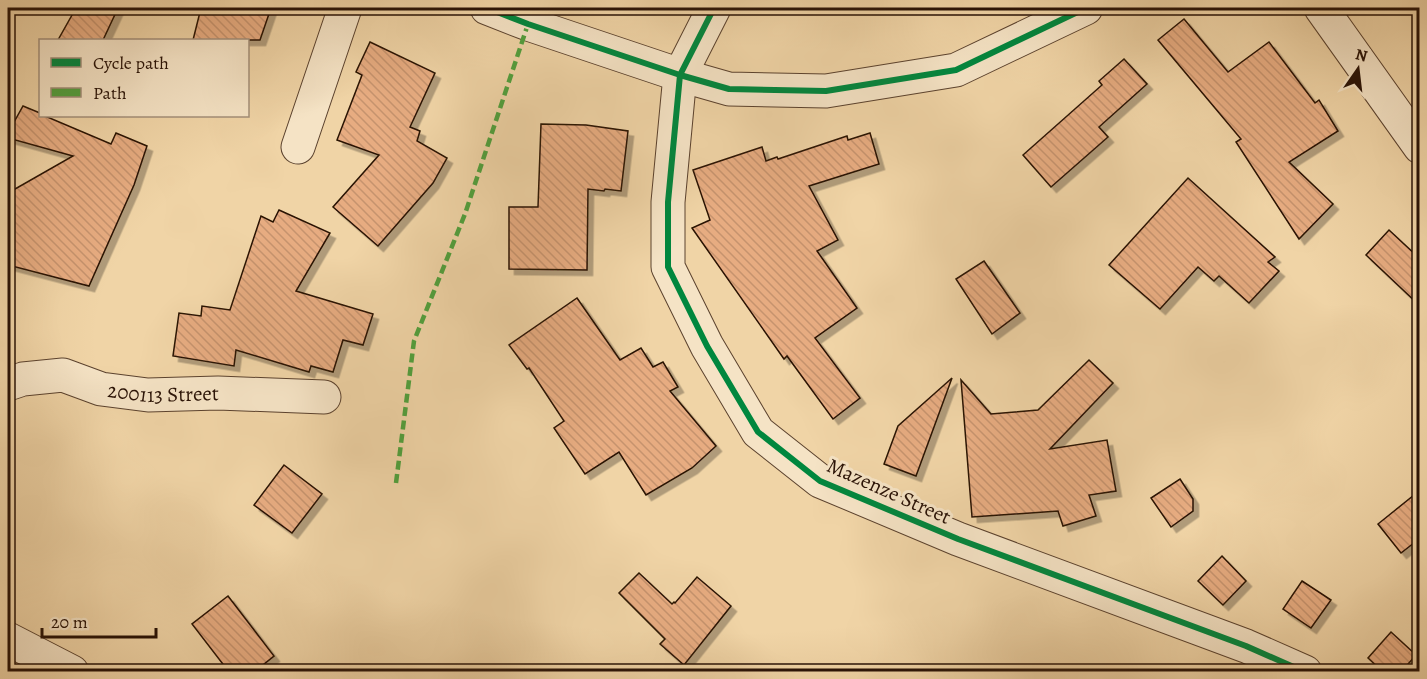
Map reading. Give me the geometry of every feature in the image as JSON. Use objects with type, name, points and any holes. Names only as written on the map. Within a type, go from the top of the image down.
[{"type":"street","points":[[298,147],[345,8]]},
{"type":"street","points":[[487,8],[680,75],[729,89],[826,92],[956,70],[1086,8]]},
{"type":"street","points":[[680,75],[714,8]]},
{"type":"street","points":[[1321,8],[1419,147]]},
{"type":"street","name":"Mazenze Street","points":[[680,75],[668,202],[668,267],[707,346],[758,432],[820,481],[958,539],[1246,646],[1305,672]]},
{"type":"street","name":"200113 Street","points":[[8,384],[23,379],[63,375],[101,389],[148,395],[218,393],[324,397]]},
{"type":"street","points":[[8,639],[72,672]]},
{"type":"building","points":[[76,8],[118,8],[103,39],[59,39]]},
{"type":"building","points":[[201,8],[271,8],[260,40],[193,39]]},
{"type":"building","points":[[1184,19],[1228,72],[1269,42],[1315,103],[1319,100],[1338,131],[1289,162],[1333,204],[1299,239],[1236,142],[1241,139],[1158,40]]},
{"type":"building","points":[[370,42],[435,73],[410,127],[420,131],[417,141],[447,158],[433,183],[378,246],[333,207],[379,155],[337,140],[362,75],[356,72]]},
{"type":"building","points":[[1124,59],[1147,84],[1099,127],[1108,137],[1051,187],[1023,155],[1102,85],[1099,81]]},
{"type":"building","points":[[23,106],[39,113],[39,117],[47,117],[111,144],[116,133],[147,146],[134,185],[89,286],[8,265],[8,193],[73,156],[8,138],[8,133]]},
{"type":"building","points":[[541,124],[586,125],[628,131],[621,191],[588,189],[587,270],[509,269],[509,207],[538,207]]},
{"type":"building","points":[[870,133],[879,164],[809,186],[838,240],[817,251],[857,308],[815,338],[860,398],[833,419],[787,356],[784,359],[692,228],[710,220],[693,170],[762,147],[766,161],[847,136],[848,140]]},
{"type":"building","points":[[1188,178],[1275,257],[1268,262],[1279,271],[1249,303],[1219,276],[1214,281],[1198,267],[1160,309],[1109,265]]},
{"type":"building","points":[[279,210],[330,233],[296,291],[373,314],[363,345],[343,340],[333,372],[311,366],[309,372],[236,350],[234,366],[173,356],[179,313],[201,316],[202,306],[230,310],[261,216],[273,222]]},
{"type":"building","points":[[1389,230],[1419,258],[1419,305],[1366,255]]},
{"type":"building","points":[[984,261],[1020,313],[992,334],[956,279]]},
{"type":"building","points":[[577,298],[620,360],[641,348],[653,367],[663,362],[678,387],[670,391],[716,446],[692,468],[646,495],[619,452],[585,474],[554,428],[564,421],[529,368],[527,369],[509,345]]},
{"type":"building","points":[[1089,360],[1113,383],[1050,449],[1107,440],[1116,491],[1089,495],[1096,516],[1063,526],[1058,511],[972,517],[961,380],[991,414],[1038,410]]},
{"type":"building","points":[[952,378],[916,476],[884,464],[898,426]]},
{"type":"building","points":[[284,465],[322,494],[292,533],[254,505]]},
{"type":"building","points":[[1180,479],[1193,499],[1193,511],[1171,527],[1151,498]]},
{"type":"building","points":[[1419,491],[1419,539],[1401,553],[1378,524]]},
{"type":"building","points":[[1222,556],[1246,581],[1223,605],[1198,581]]},
{"type":"building","points":[[639,573],[672,604],[697,577],[731,606],[684,665],[660,644],[665,639],[619,593]]},
{"type":"building","points":[[1302,581],[1331,600],[1311,628],[1283,609]]},
{"type":"building","points":[[228,596],[274,656],[254,672],[229,672],[192,624]]},
{"type":"building","points":[[1391,632],[1416,655],[1401,672],[1383,672],[1368,658]]},
{"type":"marked path","points":[[396,483],[414,341],[465,214],[528,24]]},
{"type":"cycle path","points":[[487,8],[680,75],[729,89],[826,91],[956,70],[1086,8]]},
{"type":"cycle path","points":[[714,8],[680,75],[668,202],[668,267],[707,346],[758,432],[820,481],[958,539],[1246,646],[1305,672]]}]
